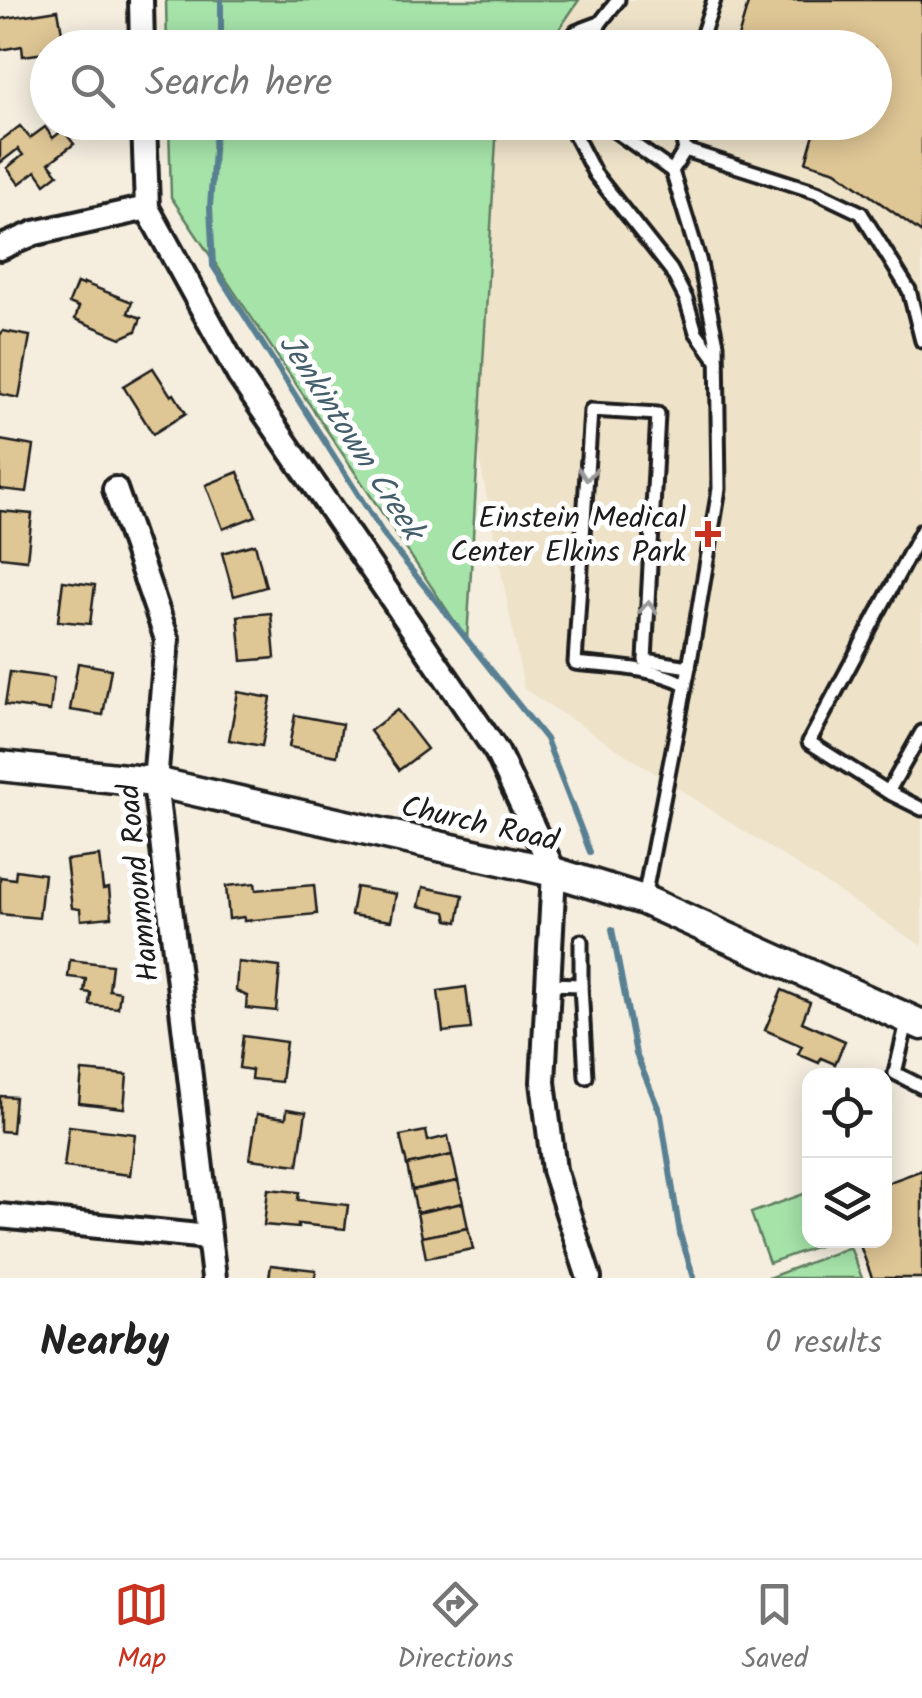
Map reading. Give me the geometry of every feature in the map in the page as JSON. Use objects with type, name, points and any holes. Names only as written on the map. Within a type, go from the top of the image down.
[{"type":"street","points":[[140,0],[141,30]]},
{"type":"street","points":[[145,140],[147,208],[240,375],[497,752],[554,872],[542,1082],[554,1170],[590,1278]]},
{"type":"street","points":[[0,248],[35,233],[147,208]]},
{"type":"street","name":"Hammond Road","points":[[116,488],[167,638],[155,782],[214,1278]]},
{"type":"street","name":"Church Road","points":[[0,766],[155,782],[554,872],[644,900],[915,1021]]},
{"type":"street","points":[[0,1216],[208,1238]]},
{"type":"lane","points":[[597,30],[618,0]]},
{"type":"lane","points":[[704,30],[714,0]]},
{"type":"lane","points":[[581,30],[600,22]]},
{"type":"lane","points":[[577,140],[595,174],[671,270],[686,298],[696,332],[717,361]]},
{"type":"lane","points":[[628,140],[672,172],[699,258],[717,344],[719,489],[644,900]]},
{"type":"lane","points":[[672,172],[685,150],[683,140]]},
{"type":"lane","points":[[685,150],[817,192],[860,213],[909,290],[922,341]]},
{"type":"lane","points":[[685,684],[652,672],[575,663],[591,410],[658,414],[645,660],[689,667]]},
{"type":"lane","points":[[922,530],[809,742],[922,809]]},
{"type":"lane","points":[[888,792],[922,732]]},
{"type":"lane","points":[[581,941],[586,1078]]},
{"type":"lane","points":[[548,984],[581,985]]},
{"type":"lane","points":[[915,1021],[895,1073],[922,1087]]},
{"type":"shaded area","name":"Einstein Medical Center Elkins Park","points":[[423,0],[922,0],[922,946],[524,689],[464,379],[439,140],[892,140],[892,30],[427,30]]},
{"type":"green space","points":[[166,0],[579,0],[559,30],[167,30]]},
{"type":"green space","points":[[169,140],[496,140],[467,640],[171,197]]},
{"type":"green space","points":[[802,1195],[802,1248],[812,1248],[769,1263],[751,1213]]},
{"type":"green space","points":[[850,1248],[862,1278],[768,1278]]},
{"type":"building","points":[[749,0],[922,0],[922,233],[836,171],[806,162],[812,140],[892,140],[892,30],[740,30]]},
{"type":"building","points":[[58,10],[62,30],[30,30],[30,55],[23,56],[22,46],[0,50],[0,19]]},
{"type":"building","points":[[20,126],[30,140],[71,140],[74,144],[49,163],[58,174],[45,184],[36,171],[19,184],[7,168],[23,155],[18,149],[0,163],[0,141]]},
{"type":"building","points":[[77,283],[132,302],[128,313],[141,318],[136,331],[121,338],[75,319],[79,307],[69,303]]},
{"type":"building","points":[[3,331],[30,336],[19,398],[0,394]]},
{"type":"building","points":[[153,368],[186,413],[153,434],[123,386]]},
{"type":"building","points":[[0,440],[34,446],[27,492],[0,489]]},
{"type":"building","points":[[238,472],[256,516],[223,529],[206,485]]},
{"type":"building","points":[[0,511],[32,514],[27,560],[0,557]]},
{"type":"building","points":[[255,544],[266,587],[234,596],[222,553]]},
{"type":"building","points":[[63,581],[95,585],[90,624],[58,621]]},
{"type":"building","points":[[271,613],[275,658],[242,661],[238,616]]},
{"type":"building","points":[[78,663],[111,669],[103,715],[70,710]]},
{"type":"building","points":[[10,672],[54,678],[50,711],[5,705]]},
{"type":"building","points":[[238,692],[271,698],[262,746],[229,740]]},
{"type":"building","points":[[397,710],[427,749],[399,770],[370,731]]},
{"type":"building","points":[[295,715],[342,724],[337,756],[289,747]]},
{"type":"building","points":[[99,856],[103,889],[109,888],[112,917],[81,920],[80,909],[72,908],[66,860]]},
{"type":"building","points":[[16,870],[44,874],[39,918],[0,914],[0,877],[15,879]]},
{"type":"building","points":[[255,883],[256,890],[314,885],[317,914],[229,919],[226,886]]},
{"type":"building","points":[[356,887],[396,894],[391,921],[351,915]]},
{"type":"building","points":[[423,887],[463,895],[458,922],[448,920],[446,912],[419,906]]},
{"type":"building","points":[[70,960],[112,965],[109,990],[120,992],[118,1008],[90,1005],[91,993],[84,992],[86,979],[68,977]]},
{"type":"building","points":[[238,962],[280,967],[276,1011],[246,1008],[247,996],[236,991]]},
{"type":"building","points":[[466,987],[471,1029],[443,1032],[438,991]]},
{"type":"building","points":[[782,990],[810,1002],[802,1022],[845,1041],[835,1064],[821,1058],[819,1063],[798,1054],[802,1046],[765,1030]]},
{"type":"building","points":[[243,1036],[286,1042],[281,1082],[251,1079],[252,1070],[239,1068]]},
{"type":"building","points":[[82,1071],[127,1075],[124,1108],[79,1103]]},
{"type":"building","points":[[0,1096],[15,1097],[12,1132],[0,1131]]},
{"type":"building","points":[[287,1109],[306,1112],[298,1165],[250,1159],[257,1114],[286,1118]]},
{"type":"building","points":[[69,1126],[135,1134],[130,1175],[64,1167]]},
{"type":"building","points":[[426,1131],[428,1141],[448,1136],[452,1155],[407,1165],[400,1136]]},
{"type":"building","points":[[452,1155],[458,1181],[412,1190],[407,1165]]},
{"type":"building","points":[[922,1170],[922,1278],[872,1278],[861,1248],[892,1248],[892,1181]]},
{"type":"building","points":[[458,1181],[463,1203],[417,1213],[412,1190]]},
{"type":"building","points":[[268,1189],[299,1192],[298,1200],[348,1205],[345,1229],[264,1225]]},
{"type":"building","points":[[463,1203],[468,1228],[422,1237],[417,1213]]},
{"type":"building","points":[[468,1228],[473,1249],[426,1258],[422,1237]]},
{"type":"building","points":[[271,1265],[316,1270],[315,1278],[269,1278]]},
{"type":"waterway","name":"Jenkintown Creek","points":[[221,0],[221,30]]},
{"type":"waterway","name":"Jenkintown Creek","points":[[215,140],[210,207],[213,266],[386,538],[546,739],[590,852]]},
{"type":"waterway","name":"Jenkintown Creek","points":[[612,929],[636,1054],[661,1115],[680,1234],[694,1278]]},
{"type":"place","name":"Einstein Medical Center Elkins Park","points":[[708,534]]}]
